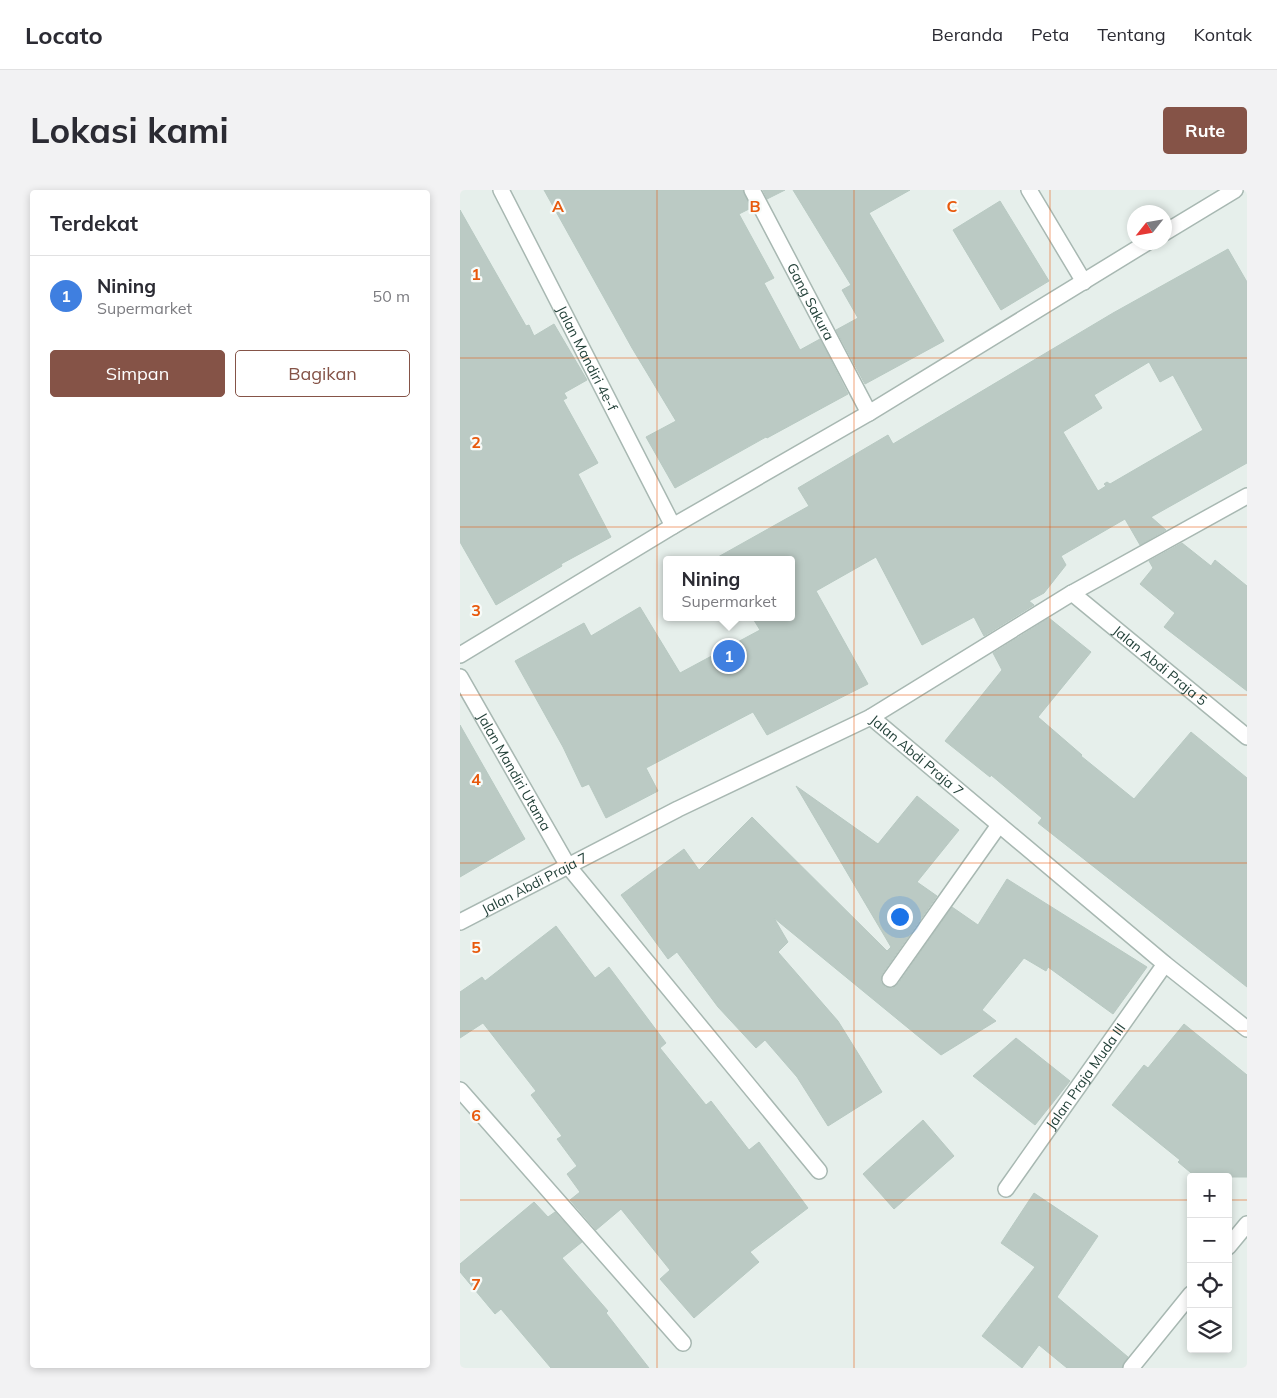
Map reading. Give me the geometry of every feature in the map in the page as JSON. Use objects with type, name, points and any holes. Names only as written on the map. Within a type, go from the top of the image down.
[{"type":"street","name":"Jalan Mandiri 4e-f","points":[[501,190],[673,526]]},
{"type":"street","name":"Gang Sakura","points":[[752,190],[870,413]]},
{"type":"street","points":[[1029,190],[1084,282]]},
{"type":"street","points":[[1172,228],[1235,190]]},
{"type":"street","points":[[460,655],[673,526],[870,413],[1135,250]]},
{"type":"street","points":[[871,717],[1072,593],[1247,496]]},
{"type":"street","name":"Jalan Abdi Praja 5","points":[[1072,593],[1247,737]]},
{"type":"street","name":"Jalan Mandiri Utama","points":[[460,677],[568,866],[819,1171]]},
{"type":"street","name":"Jalan Abdi Praja 7","points":[[460,922],[678,809],[871,717],[1165,964],[1247,1029]]},
{"type":"street","points":[[890,979],[999,824]]},
{"type":"street","name":"Jalan Praja Muda III","points":[[1006,1189],[1165,964]]},
{"type":"street","points":[[460,1090],[683,1342]]},
{"type":"street","points":[[1232,1242],[1247,1224]]},
{"type":"street","points":[[1131,1368],[1187,1299]]},
{"type":"building","points":[[544,190],[743,190],[751,208],[739,214],[774,278],[764,283],[800,350],[820,339],[848,394],[675,488],[646,437],[676,421],[632,348]]},
{"type":"building","points":[[763,190],[785,190],[767,199]]},
{"type":"building","points":[[793,190],[910,190],[869,213],[944,341],[865,384],[836,330],[858,318],[842,290],[851,285]]},
{"type":"building","points":[[1000,201],[1049,281],[1001,310],[953,230]]},
{"type":"building","points":[[460,210],[526,326],[529,325],[534,336],[554,324],[587,380],[564,393],[567,398],[563,400],[598,463],[578,474],[611,537],[561,564],[562,566],[496,605],[460,542]]},
{"type":"building","points":[[1228,249],[1247,282],[1247,463],[1151,517],[1166,530],[1140,545],[1125,519],[1061,556],[1066,565],[1044,593],[1029,601],[1034,605],[984,636],[974,617],[922,645],[876,557],[816,591],[868,684],[767,735],[753,712],[646,768],[658,791],[606,818],[589,784],[582,787],[563,747],[515,661],[584,623],[591,636],[640,607],[680,673],[760,630],[754,621],[795,621],[795,556],[720,556],[809,506],[798,488],[888,435],[893,444],[1113,313]],"holes":[[[1149,362],[1160,382],[1173,375],[1203,430],[1110,484],[1107,482],[1104,484],[1106,486],[1098,491],[1063,432],[1102,408],[1094,395]]]},
{"type":"building","points":[[1182,543],[1211,566],[1215,560],[1247,586],[1247,691],[1164,627],[1175,613],[1140,584],[1153,568],[1149,561]]},
{"type":"building","points":[[1049,618],[1091,652],[1038,717],[1081,756],[1134,799],[1191,732],[1247,778],[1247,987],[1038,823],[1042,818],[991,775],[990,777],[945,741],[1002,670],[993,653]]},
{"type":"building","points":[[460,725],[525,839],[460,877]]},
{"type":"building","points":[[796,786],[878,844],[917,796],[959,830],[917,882],[937,896],[882,974],[881,982],[885,987],[893,988],[898,984],[952,907],[978,925],[1007,879],[1147,967],[1113,1014],[1048,967],[1046,971],[1024,958],[982,1010],[996,1021],[941,1055],[774,918],[788,942],[778,952],[838,1021],[882,1092],[828,1126],[797,1077],[765,1040],[756,1048],[718,1007],[677,952],[668,959],[621,895],[684,849],[699,870],[752,817],[887,951],[891,947]]},
{"type":"building","points":[[556,926],[595,978],[609,967],[666,1043],[660,1048],[706,1105],[711,1101],[749,1150],[759,1142],[808,1208],[750,1252],[759,1262],[694,1318],[660,1279],[670,1270],[621,1209],[596,1230],[570,1200],[580,1192],[567,1174],[577,1166],[557,1139],[562,1136],[531,1095],[536,1091],[483,1023],[460,1038],[460,992],[482,977],[485,981]]},
{"type":"building","points":[[1184,1024],[1247,1075],[1247,1177],[1232,1177],[1232,1173],[1191,1173],[1178,1162],[1180,1160],[1112,1105],[1144,1065],[1148,1068]]},
{"type":"building","points":[[1016,1038],[1070,1081],[1035,1125],[973,1076]]},
{"type":"building","points":[[923,1120],[954,1156],[894,1209],[863,1174]]},
{"type":"building","points":[[1034,1193],[1098,1236],[1057,1297],[1128,1357],[1122,1368],[1067,1368],[1039,1345],[1022,1368],[982,1336],[1035,1267],[1001,1243]]},
{"type":"building","points":[[534,1202],[548,1217],[555,1212],[582,1242],[562,1258],[608,1311],[606,1313],[649,1368],[551,1368],[501,1309],[495,1314],[460,1272],[460,1264]]},
{"type":"place","name":"Nining","points":[[729,656]]}]
